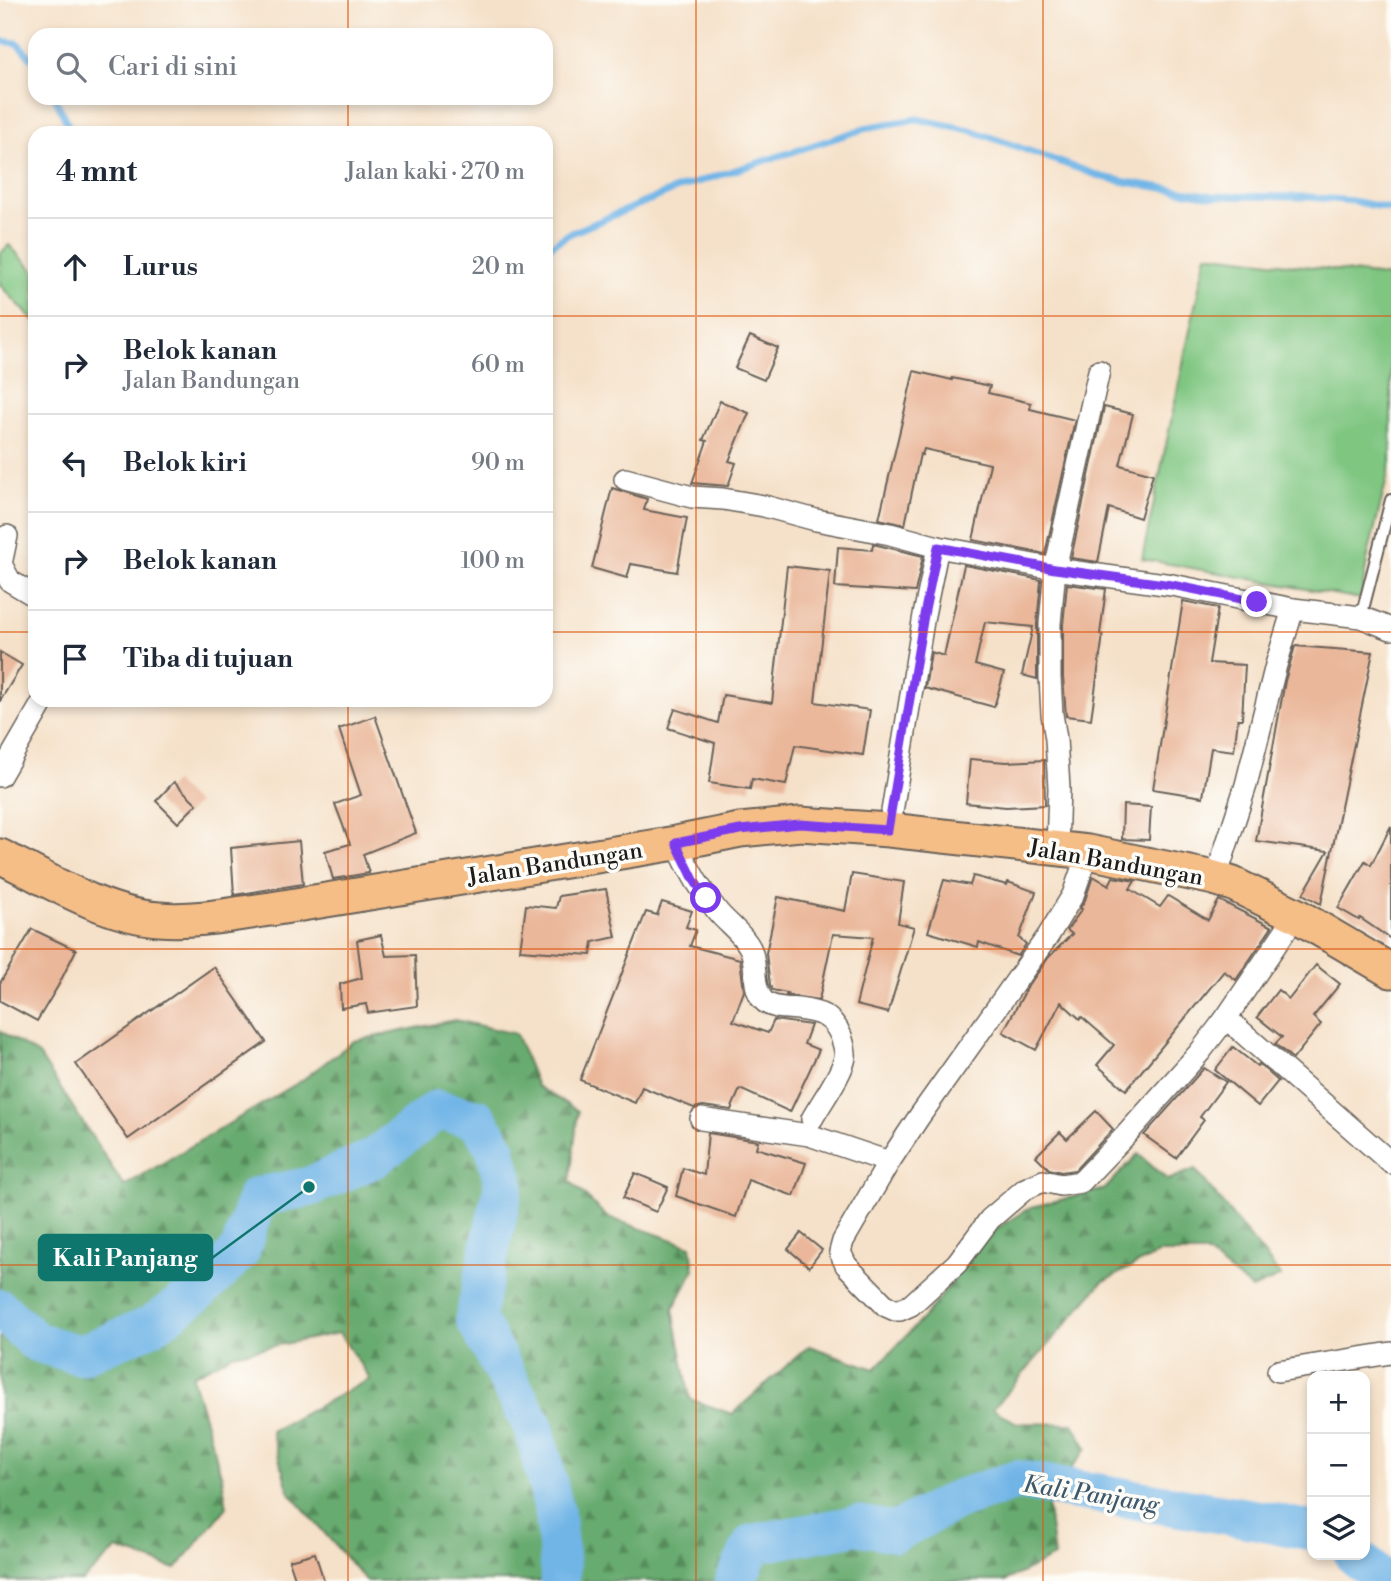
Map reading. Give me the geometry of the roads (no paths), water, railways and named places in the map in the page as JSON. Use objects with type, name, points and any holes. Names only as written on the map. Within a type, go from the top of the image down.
[{"type":"main road","name":"Jalan Bandungan","points":[[0,856],[102,905],[157,919],[184,919],[248,912],[676,843],[740,830],[800,824],[888,830],[1072,850],[1214,878],[1233,884],[1296,915],[1391,971]]},
{"type":"street","points":[[1099,371],[1055,569],[1050,624],[1052,714],[1059,788],[1072,850],[1073,895],[1048,936],[889,1162],[843,1241],[840,1252],[846,1265],[886,1306],[900,1310],[911,1305],[950,1270],[990,1219],[1025,1189],[1043,1181],[1061,1185],[1081,1182],[1200,1052],[1296,915]]},
{"type":"street","points":[[625,479],[691,497],[764,506],[938,547],[1055,569],[1172,585],[1293,609],[1361,617],[1391,629]]},
{"type":"street","points":[[8,536],[1,564],[10,581],[28,592]]},
{"type":"street","points":[[888,830],[938,547]]},
{"type":"street","points":[[1214,878],[1246,785],[1293,609]]},
{"type":"street","points":[[0,776],[40,707]]},
{"type":"street","points":[[676,843],[706,898],[750,946],[762,1000],[770,1006],[814,1012],[828,1017],[836,1026],[845,1057],[812,1119]]},
{"type":"street","points":[[1226,1018],[1391,1163]]},
{"type":"street","points":[[701,1119],[809,1135],[889,1162]]},
{"type":"street","points":[[1279,1371],[1391,1353]]},
{"type":"lane","points":[[1361,617],[1391,500]]},
{"type":"waterway","points":[[0,41],[17,43],[28,55]]},
{"type":"waterway","points":[[58,105],[69,126]]},
{"type":"waterway","points":[[553,244],[569,234],[676,189],[870,127],[917,119],[970,130],[1102,177],[1126,182],[1213,196],[1309,197],[1352,201],[1391,209]]},
{"type":"waterway","name":"Kali Panjang","points":[[0,1309],[36,1342],[80,1355],[151,1326],[201,1290],[240,1251],[257,1197],[309,1187],[374,1158],[437,1110],[477,1119],[495,1147],[504,1184],[475,1318],[534,1428],[555,1514],[560,1581]]},
{"type":"waterway","name":"Kali Panjang","points":[[735,1581],[753,1544],[857,1525],[895,1532],[959,1499],[1017,1480],[1307,1530]]},
{"type":"waterway","name":"Kali Panjang","points":[[1360,1560],[1384,1581]]},
{"type":"place","name":"Kali Panjang","points":[[309,1187]]}]
